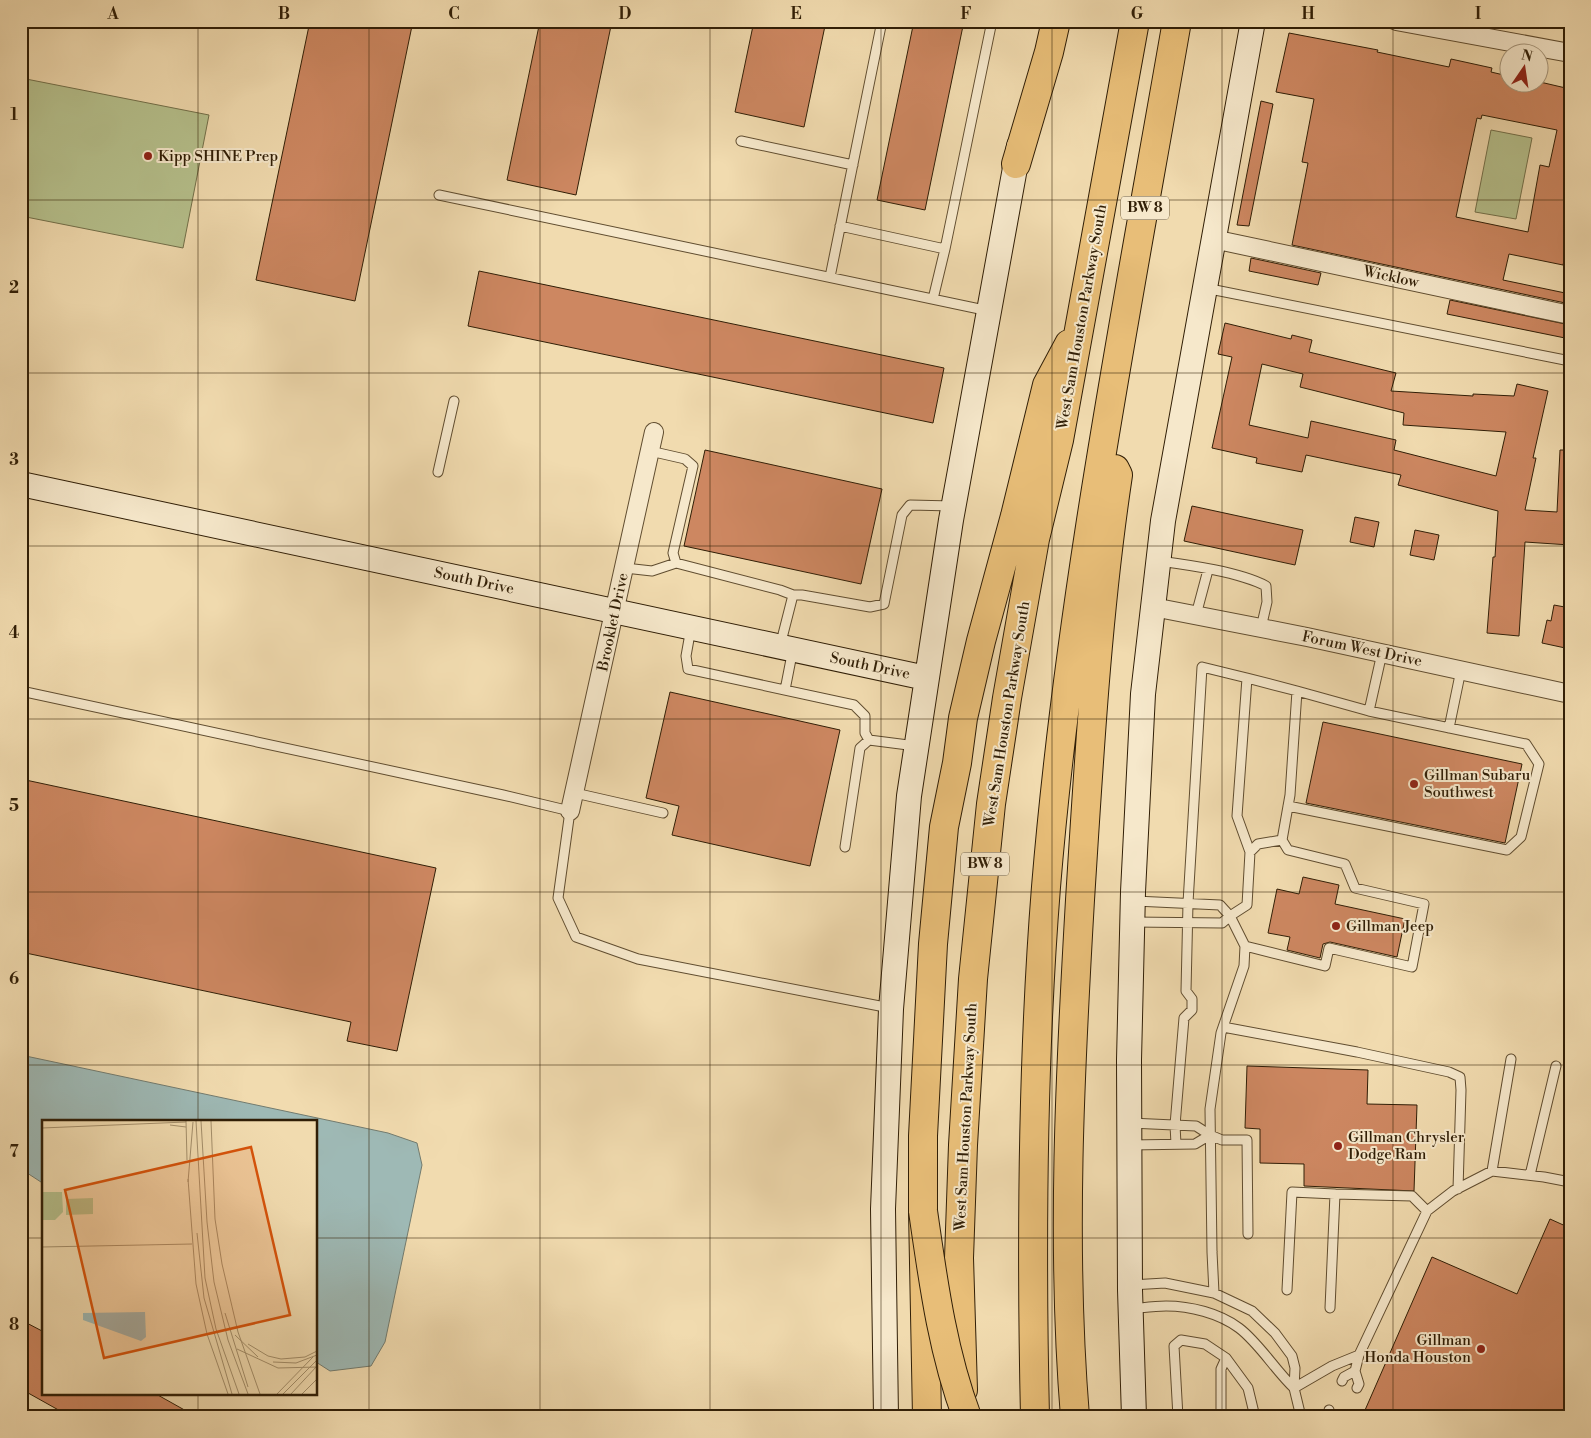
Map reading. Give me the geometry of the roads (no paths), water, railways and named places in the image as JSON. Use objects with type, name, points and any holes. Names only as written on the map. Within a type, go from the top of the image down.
[{"type":"highway","points":[[1016,164],[1049,52],[1056,21]]},
{"type":"highway","name":"West Sam Houston Parkway South","points":[[965,1416],[959,1258],[963,1144],[973,979],[991,804],[1007,698],[1035,539],[1059,440],[1135,21]]},
{"type":"highway","name":"BW 8","points":[[1035,1415],[1033,1193],[1037,1026],[1045,904],[1067,691],[1089,536],[1177,21]]},
{"type":"highway","points":[[927,1417],[923,1211],[924,1092],[932,954],[944,827],[957,763],[963,718],[1047,384],[1081,322]]},
{"type":"highway","points":[[1075,1417],[1069,1328],[1068,1274],[1079,927],[1093,709],[1108,547],[1118,475],[1105,442]]},
{"type":"highway","points":[[923,1211],[942,1331],[965,1416]]},
{"type":"highway","points":[[1071,1358],[1086,1382],[1092,1417]]},
{"type":"main road","points":[[886,1417],[883,1209],[891,1009],[909,796],[953,506],[1042,21]]},
{"type":"main road","points":[[1134,1417],[1129,1060],[1133,912],[1144,694],[1163,521],[1253,21]]},
{"type":"main road","name":"South Drive","points":[[21,484],[926,678]]},
{"type":"street","points":[[1396,21],[1570,53]]},
{"type":"street","name":"Wicklow","points":[[1213,239],[1570,315]]},
{"type":"street","name":"Brooklet Drive","points":[[570,812],[654,432]]},
{"type":"street","name":"Forum West Drive","points":[[1153,607],[1382,652],[1570,694]]},
{"type":"lane","points":[[830,277],[882,21]]},
{"type":"lane","points":[[934,300],[992,21]]},
{"type":"lane","points":[[741,141],[853,165]]},
{"type":"lane","points":[[439,195],[989,311]]},
{"type":"lane","points":[[840,226],[945,250]]},
{"type":"lane","points":[[1205,288],[1570,361]]},
{"type":"lane","points":[[438,472],[454,401]]},
{"type":"lane","points":[[650,451],[685,459],[693,466],[673,553],[676,563]]},
{"type":"lane","points":[[625,568],[652,571],[676,563],[793,595],[870,607],[884,604],[902,515],[910,505],[953,506]]},
{"type":"lane","points":[[1158,561],[1208,570],[1258,582],[1266,586],[1267,602],[1262,628]]},
{"type":"lane","points":[[1196,615],[1208,570]]},
{"type":"lane","points":[[785,690],[786,648],[793,595]]},
{"type":"lane","points":[[692,627],[686,656],[688,669],[854,705],[865,716],[865,733],[869,740]]},
{"type":"lane","points":[[1368,711],[1382,652]]},
{"type":"lane","points":[[1176,1144],[1175,1125],[1184,1018],[1192,1010],[1192,999],[1186,991],[1187,923],[1202,667],[1368,711],[1526,744],[1539,764],[1521,837],[1507,850],[1288,806]]},
{"type":"lane","points":[[1449,728],[1462,670]]},
{"type":"lane","points":[[1133,912],[1187,923],[1222,923],[1247,905],[1250,852],[1237,816],[1247,678]]},
{"type":"lane","points":[[21,691],[526,800],[570,812],[558,898],[576,937],[638,960],[891,1009]]},
{"type":"lane","points":[[1245,946],[1325,966],[1329,948],[1412,967],[1424,904],[1355,888],[1345,864],[1288,850],[1282,840],[1288,806],[1297,691]]},
{"type":"lane","points":[[845,847],[860,748],[869,740],[916,746]]},
{"type":"lane","points":[[575,793],[663,813]]},
{"type":"lane","points":[[1250,852],[1258,844],[1282,840]]},
{"type":"lane","points":[[1133,912],[1188,904],[1220,905],[1230,916],[1245,946],[1244,966],[1223,1027],[1210,1109],[1214,1293]]},
{"type":"lane","points":[[1223,1027],[1357,1052],[1449,1072],[1460,1077],[1458,1188]]},
{"type":"lane","points":[[1492,1171],[1511,1059]]},
{"type":"lane","points":[[1530,1175],[1556,1066]]},
{"type":"lane","points":[[1130,1134],[1175,1125],[1196,1126],[1222,1140],[1247,1140],[1248,1234]]},
{"type":"lane","points":[[1130,1134],[1176,1144],[1195,1144],[1210,1135]]},
{"type":"lane","points":[[1357,1388],[1359,1384],[1355,1371],[1359,1355],[1427,1211],[1458,1188],[1492,1171],[1570,1182]]},
{"type":"lane","points":[[1287,1290],[1292,1192],[1412,1196],[1427,1211]]},
{"type":"lane","points":[[1330,1308],[1334,1194]]},
{"type":"lane","points":[[1131,1285],[1165,1284],[1214,1293],[1252,1311],[1275,1333],[1292,1356],[1295,1368],[1294,1388],[1301,1417]]},
{"type":"lane","points":[[1131,1309],[1166,1306],[1191,1308],[1216,1315],[1239,1328],[1279,1374],[1294,1388]]},
{"type":"lane","points":[[1178,1417],[1174,1346],[1182,1340],[1205,1344],[1226,1358],[1248,1388],[1256,1417]]},
{"type":"lane","points":[[1294,1388],[1332,1366],[1359,1355]]},
{"type":"lane","points":[[1221,1417],[1221,1369],[1226,1358]]},
{"type":"lane","points":[[1342,1381],[1344,1377],[1355,1371]]},
{"type":"water","points":[[21,1055],[388,1133],[417,1143],[422,1165],[385,1342],[371,1366],[330,1371],[318,1363],[318,1120],[42,1120],[42,1183],[21,1169]]},
{"type":"place","name":"Kipp SHINE Prep","points":[[148,156]]},
{"type":"place","name":"Gillman Subaru Southwest","points":[[1414,784]]},
{"type":"place","name":"Gillman Jeep","points":[[1336,926]]},
{"type":"place","name":"Gillman Chrysler Dodge Ram","points":[[1338,1146]]},
{"type":"place","name":"Gillman Honda Houston","points":[[1481,1349]]}]
